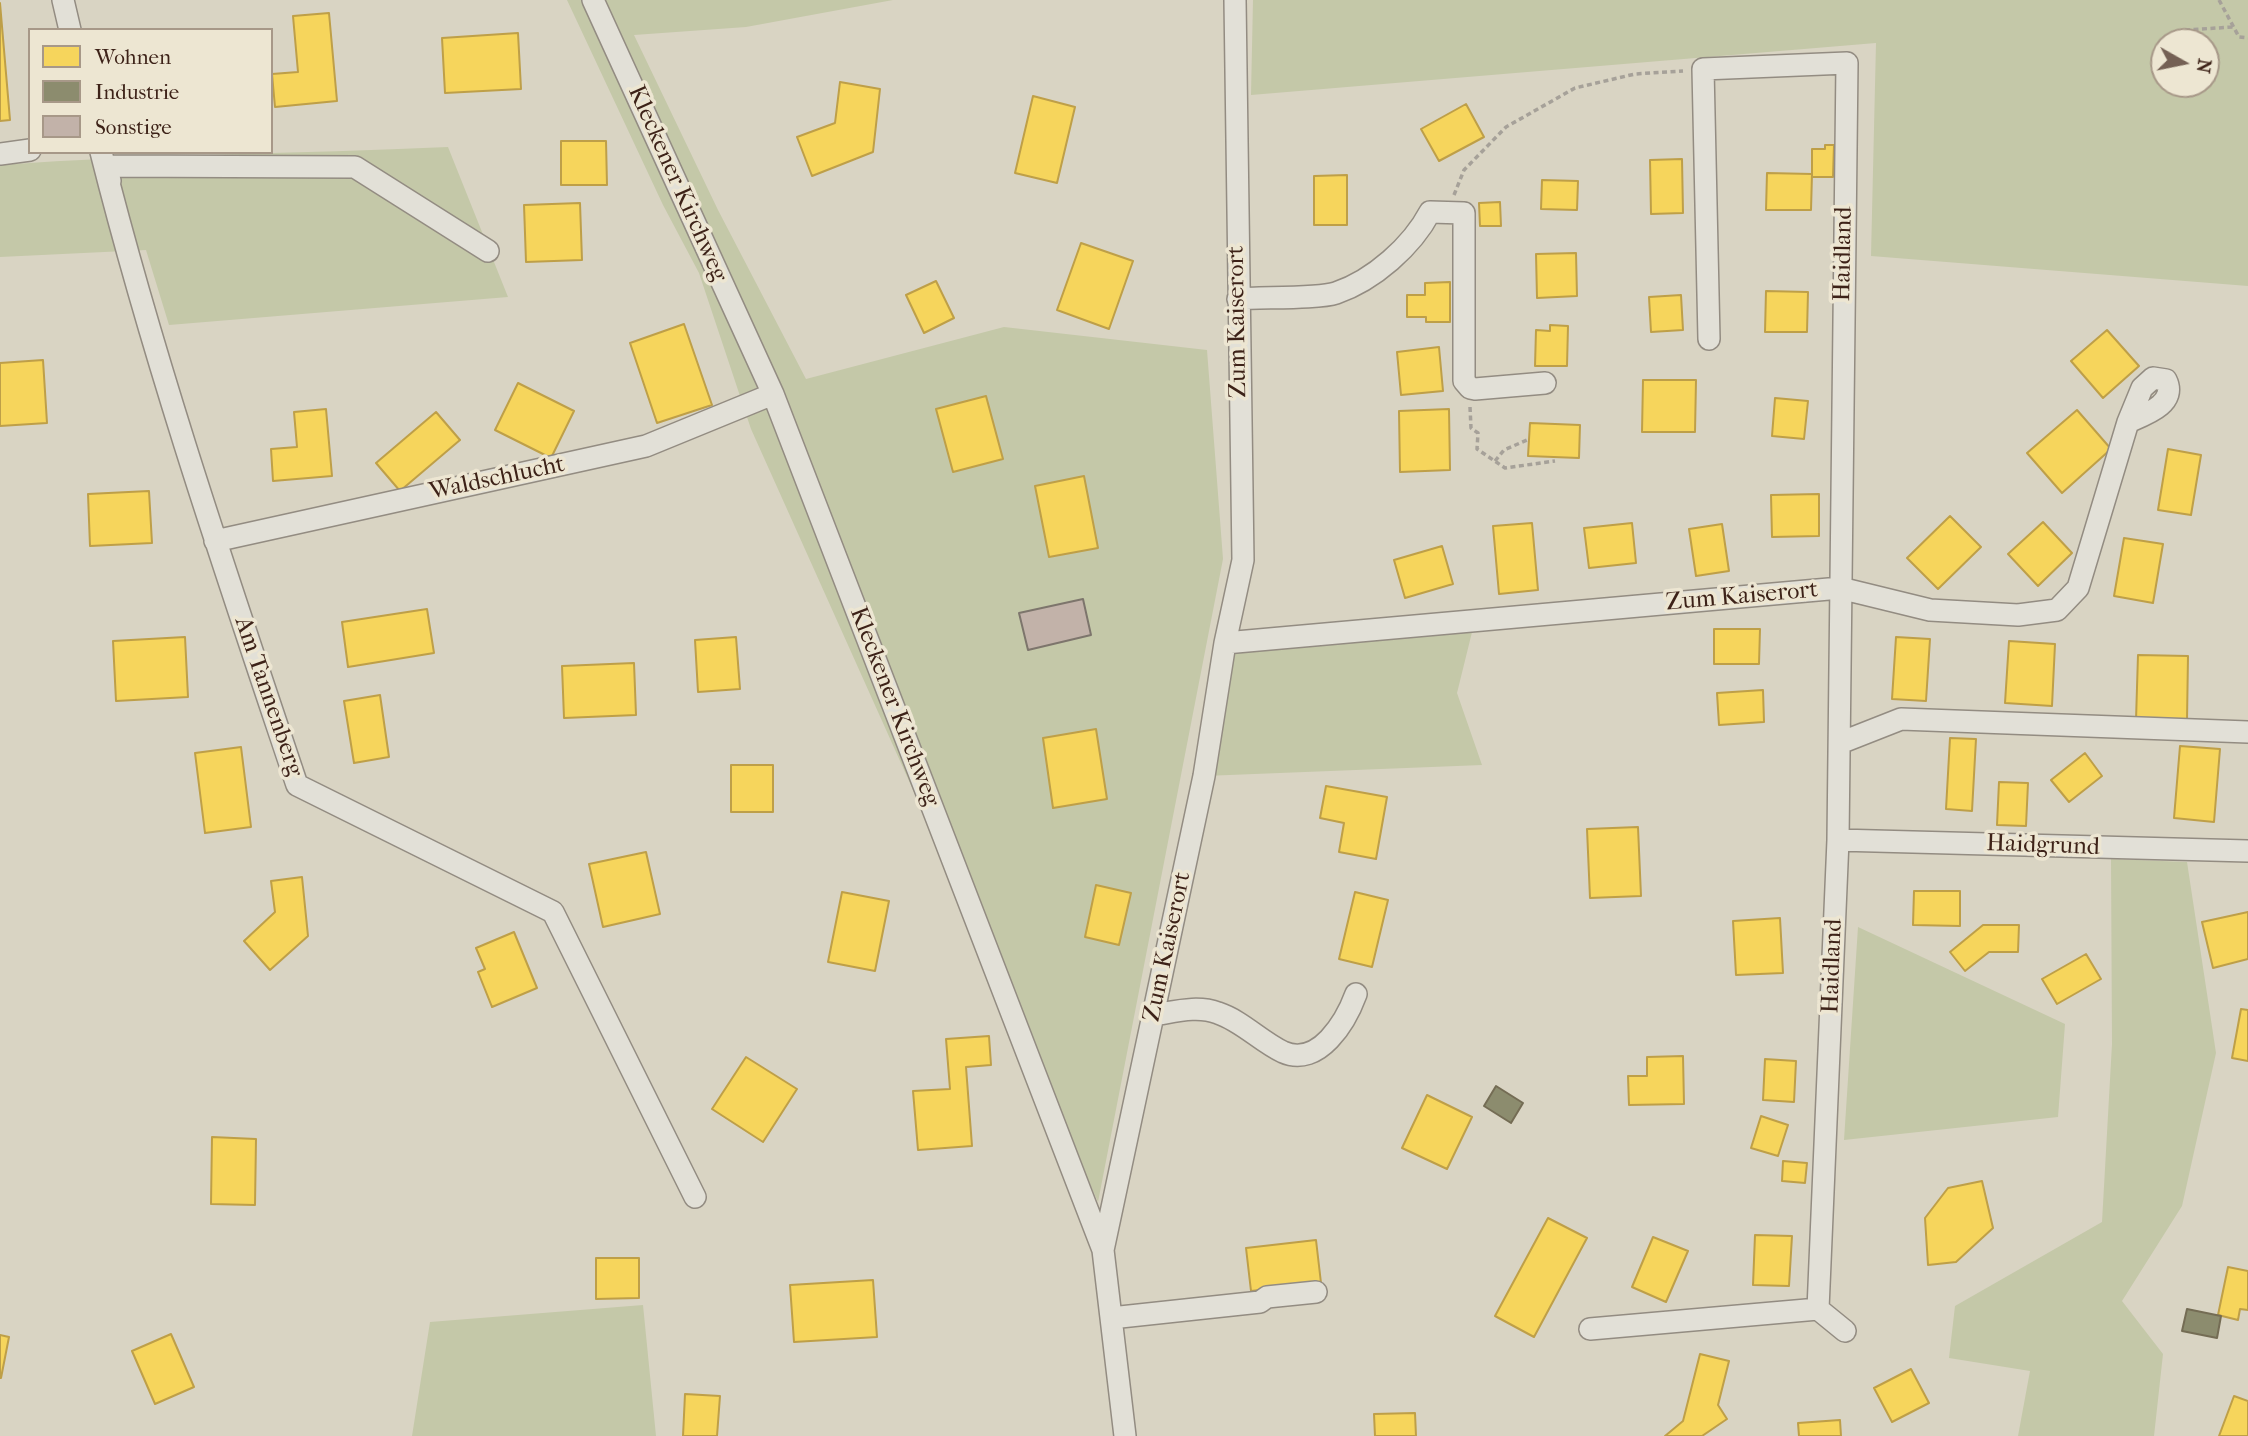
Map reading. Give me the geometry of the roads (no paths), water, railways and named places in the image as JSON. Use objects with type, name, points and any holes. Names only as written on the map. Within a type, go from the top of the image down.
[{"type":"street","points":[[63,0],[70,28]]},
{"type":"street","name":"Kleckener Kirchweg","points":[[593,0],[772,394],[1103,1250],[1125,1436]]},
{"type":"street","name":"Zum Kaiserort","points":[[1103,1250],[1204,776],[1225,643],[1243,560],[1234,0]]},
{"type":"street","name":"Haidland","points":[[1709,339],[1703,69],[1847,62],[1838,840],[1818,1309]]},
{"type":"street","points":[[0,154],[28,150]]},
{"type":"street","name":"Am Tannenberg","points":[[102,154],[127,255],[215,541],[297,785],[553,912],[695,1197]]},
{"type":"street","points":[[127,255],[106,166],[355,167],[488,251]]},
{"type":"street","points":[[1238,299],[1335,293],[1377,270],[1418,235],[1430,212],[1464,213],[1468,384],[1545,383]]},
{"type":"street","name":"Waldschlucht","points":[[215,541],[646,446],[772,394]]},
{"type":"street","points":[[1840,589],[1930,610],[2018,615],[2057,610],[2078,588],[2128,422]]},
{"type":"street","name":"Zum Kaiserort","points":[[1225,643],[1840,589]]},
{"type":"street","points":[[1840,743],[1901,719],[2248,732]]},
{"type":"street","name":"Haidgrund","points":[[1838,840],[2247,848]]},
{"type":"street","points":[[1153,1015],[1193,1009],[1217,1012],[1281,1051],[1298,1055],[1317,1049],[1335,1033],[1356,994]]},
{"type":"street","points":[[1111,1318],[1260,1302],[1267,1297],[1316,1292]]},
{"type":"street","points":[[1590,1329],[1818,1309],[1845,1331]]}]
